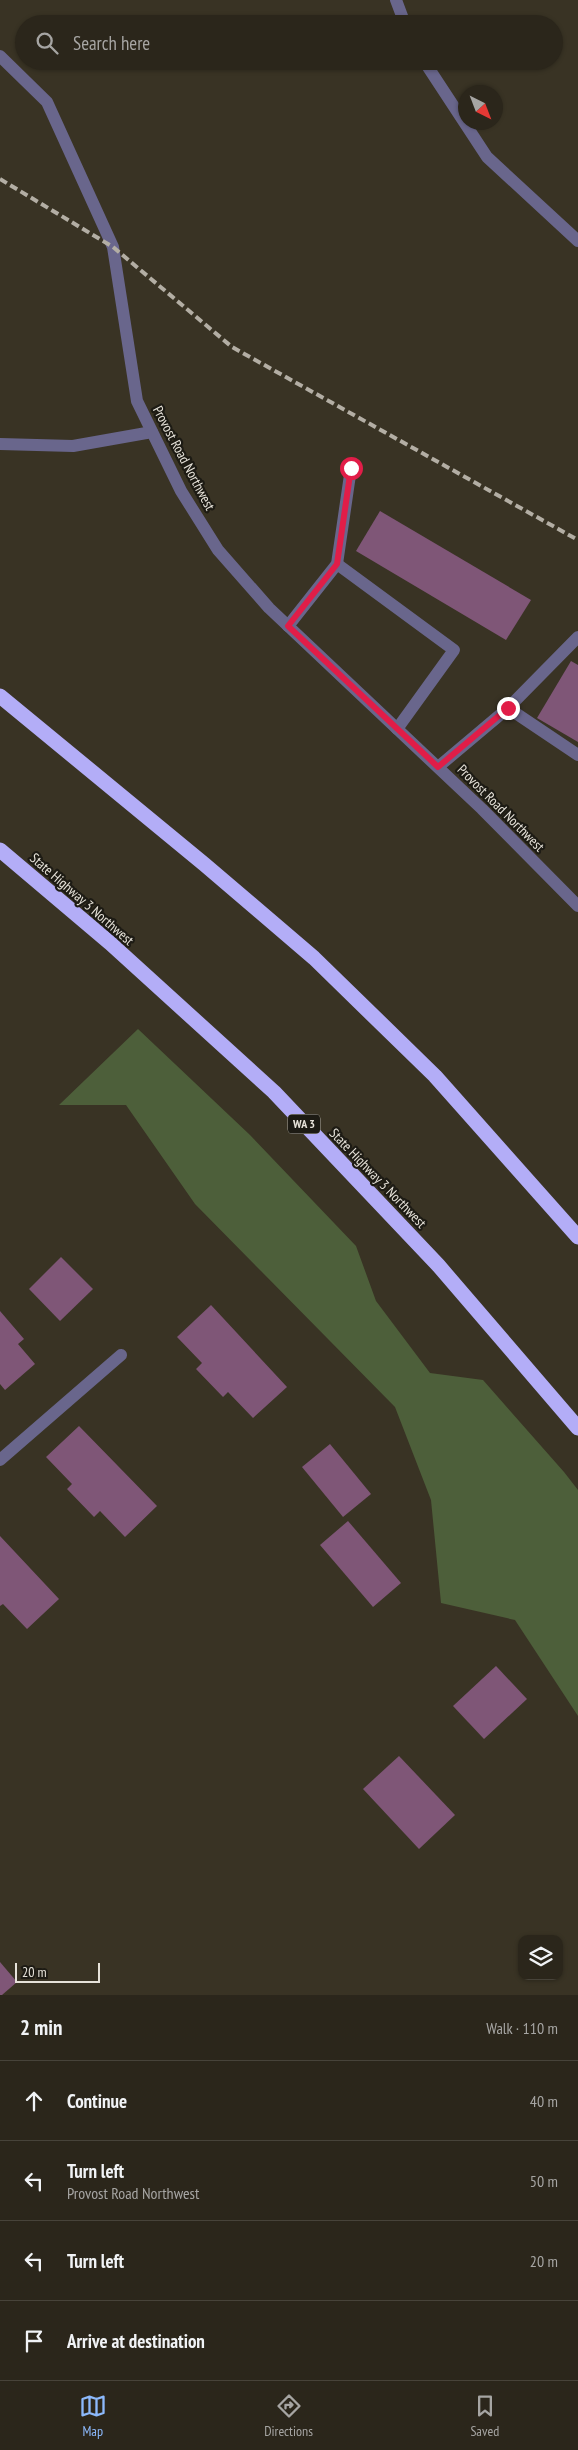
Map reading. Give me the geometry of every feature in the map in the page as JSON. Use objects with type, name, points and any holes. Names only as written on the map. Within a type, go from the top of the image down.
[{"type":"highway","points":[[0,696],[204,864],[314,958],[434,1076],[578,1236]]},
{"type":"highway","name":"State Highway 3 Northwest","points":[[0,850],[110,943],[274,1092],[438,1265],[578,1428]]},
{"type":"street","points":[[396,0],[402,15]]},
{"type":"street","name":"Provost Road Northwest","points":[[0,56],[47,102],[113,247],[137,401],[181,491],[218,550],[269,608],[438,767],[578,906]]},
{"type":"street","points":[[430,70],[487,157],[578,240]]},
{"type":"street","points":[[0,444],[73,446],[152,432]]},
{"type":"street","points":[[288,626],[337,564],[351,468]]},
{"type":"street","points":[[337,564],[454,650],[397,729]]},
{"type":"street","points":[[438,767],[508,708],[578,637]]},
{"type":"street","points":[[508,708],[578,755]]},
{"type":"street","points":[[0,1460],[121,1355]]},
{"type":"green space","points":[[138,1029],[250,1135],[356,1246],[376,1301],[430,1373],[483,1380],[578,1490],[578,1716],[515,1620],[441,1603],[431,1500],[395,1407],[195,1204],[126,1105],[59,1105]]},
{"type":"building","points":[[380,511],[531,600],[506,640],[356,551]]},
{"type":"building","points":[[571,661],[578,665],[578,742],[537,718]]},
{"type":"building","points":[[61,1257],[93,1289],[60,1321],[29,1289]]},
{"type":"building","points":[[211,1305],[287,1387],[253,1418],[228,1392],[223,1397],[196,1369],[202,1363],[177,1337]]},
{"type":"building","points":[[0,1311],[24,1339],[18,1344],[35,1364],[5,1390],[0,1384]]},
{"type":"building","points":[[79,1426],[157,1506],[125,1537],[100,1511],[94,1517],[67,1489],[72,1484],[46,1457]]},
{"type":"building","points":[[330,1444],[371,1494],[343,1517],[302,1467]]},
{"type":"building","points":[[348,1521],[401,1583],[373,1607],[320,1545]]},
{"type":"building","points":[[0,1536],[59,1599],[27,1629],[3,1604],[0,1606]]},
{"type":"building","points":[[496,1666],[527,1699],[484,1739],[453,1706]]},
{"type":"building","points":[[399,1756],[455,1815],[419,1849],[363,1789]]},
{"type":"building","points":[[0,1962],[17,1982],[2,1995],[0,1995]]},
{"type":"railway","points":[[0,179],[113,247],[232,347],[578,540]]},
{"type":"route","points":[[351,468],[337,564],[288,626],[438,767],[508,708]]}]
